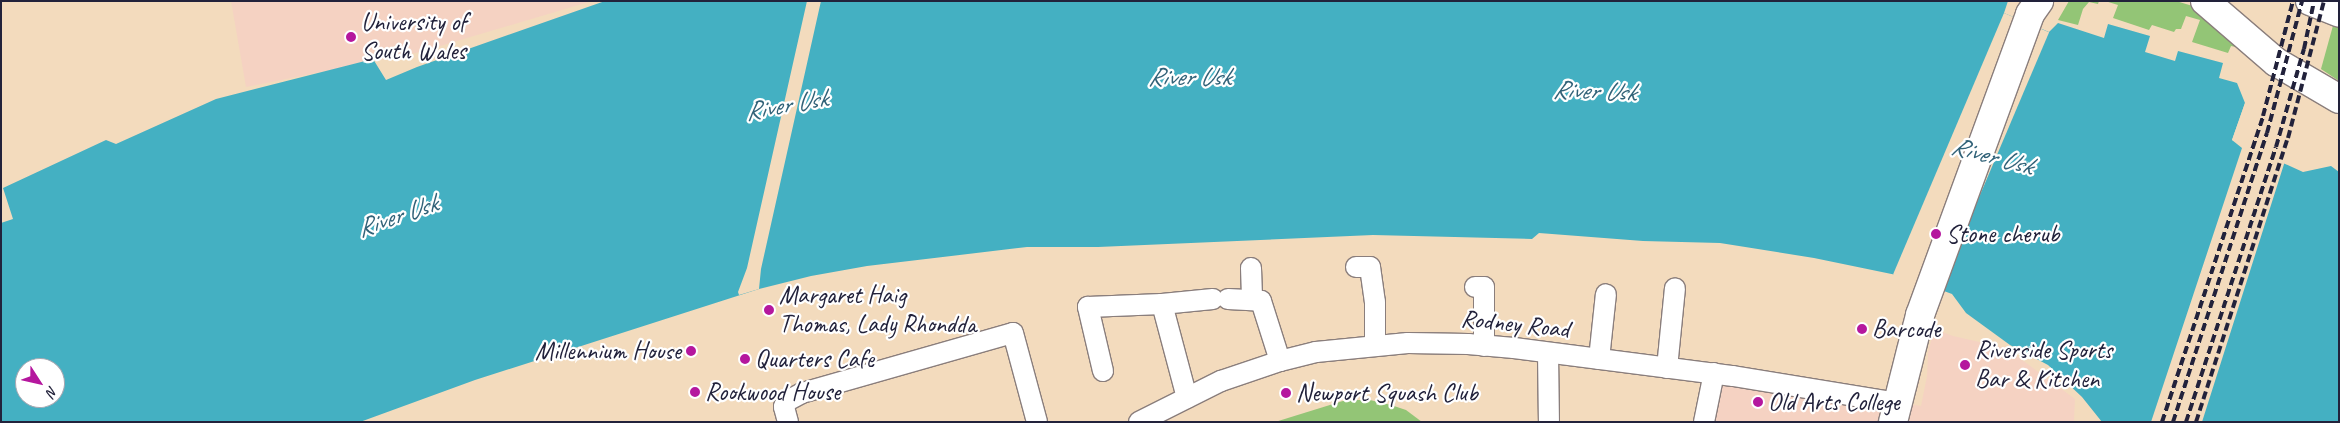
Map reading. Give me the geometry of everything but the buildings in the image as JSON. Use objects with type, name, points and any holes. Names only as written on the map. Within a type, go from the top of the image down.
[{"type":"main road","points":[[2205,1],[2276,62],[2339,99]]},
{"type":"main road","points":[[2310,1],[2339,13]]},
{"type":"main road","points":[[1895,412],[1920,315],[2031,10]]},
{"type":"street","points":[[1356,267],[1370,267],[1375,302],[1375,345]]},
{"type":"street","points":[[1251,268],[1252,300]]},
{"type":"street","points":[[1475,287],[1484,287],[1484,346]]},
{"type":"street","points":[[1667,368],[1675,288]]},
{"type":"street","points":[[1599,359],[1606,294]]},
{"type":"street","points":[[1103,371],[1088,307],[1221,299],[1261,301],[1280,361]]},
{"type":"street","points":[[1162,304],[1187,398]]},
{"type":"street","points":[[788,422],[784,407],[793,397],[863,374],[1013,333],[1036,422]]},
{"type":"street","name":"Rodney Road","points":[[1139,422],[1221,381],[1280,361],[1316,352],[1375,345],[1435,343],[1484,346],[1714,373],[1895,412]]},
{"type":"street","points":[[1548,353],[1549,422]]},
{"type":"street","points":[[1704,422],[1714,373]]},
{"type":"shaded area","name":"University of South Wales","points":[[231,1],[592,1],[420,52],[246,87]]},
{"type":"shaded area","points":[[1934,329],[1953,336],[2006,348],[2075,399],[2074,422],[1704,422],[1714,373],[1921,406],[1927,376],[1928,353]]},
{"type":"green space","points":[[2069,1],[2099,1],[2098,4],[2089,2],[2083,9],[2078,25],[2058,20]]},
{"type":"green space","points":[[2105,1],[2176,1],[2196,7],[2250,50],[2231,46],[2228,53],[2192,42],[2200,20],[2186,16],[2181,29],[2176,29],[2174,32],[2152,25],[2149,30],[2113,18],[2118,5]]},
{"type":"green space","points":[[2334,22],[2339,24],[2339,81],[2321,69]]},
{"type":"green space","points":[[1346,400],[1370,400],[1391,405],[1406,410],[1422,422],[1275,422]]},
{"type":"water","name":"River Usk","points":[[605,1],[2008,1],[2004,13],[2049,32],[2058,23],[2104,38],[2108,24],[2150,36],[2145,52],[2175,61],[2178,51],[2223,63],[2219,78],[2237,83],[2245,103],[2232,140],[2303,172],[2331,166],[2339,172],[2339,422],[2102,422],[2082,397],[2048,365],[2010,345],[1966,313],[1952,294],[1906,277],[1814,258],[1720,243],[1643,241],[1539,233],[1532,239],[1373,235],[1098,247],[1027,247],[867,266],[811,276],[759,289],[475,380],[360,422],[1,422],[1,223],[13,219],[3,188],[106,140],[116,144],[216,99],[373,59],[386,80],[417,67]]},
{"type":"pier","points":[[807,1],[821,1],[761,269],[759,289],[739,295],[738,292],[747,268]]},
{"type":"pier","points":[[2004,13],[2049,32],[1938,294],[1893,274]]},
{"type":"pier","points":[[2245,94],[2248,103],[2235,138],[2285,161],[2202,422],[2151,422],[2242,148],[2232,140],[2245,103]]},
{"type":"railway","points":[[2162,422],[2263,116],[2293,1]]},
{"type":"railway","points":[[2173,422],[2267,133],[2302,1]]},
{"type":"railway","points":[[2186,422],[2276,147],[2304,49],[2314,1]]},
{"type":"railway","points":[[2196,422],[2288,138],[2324,1]]},
{"type":"place","name":"University of South Wales","points":[[351,37]]},
{"type":"place","name":"Stone cherub","points":[[1936,234]]},
{"type":"place","name":"Margaret Haig Thomas, Lady Rhondda","points":[[769,310]]},
{"type":"place","name":"Barcode","points":[[1862,329]]},
{"type":"place","name":"Millennium House","points":[[691,351]]},
{"type":"place","name":"Quarters Cafe","points":[[745,359]]},
{"type":"place","name":"Riverside Sports Bar & Kitchen","points":[[1965,365]]},
{"type":"place","name":"Rookwood House","points":[[695,392]]},
{"type":"place","name":"Newport Squash Club","points":[[1286,393]]},
{"type":"place","name":"Old Arts College","points":[[1758,402]]}]
